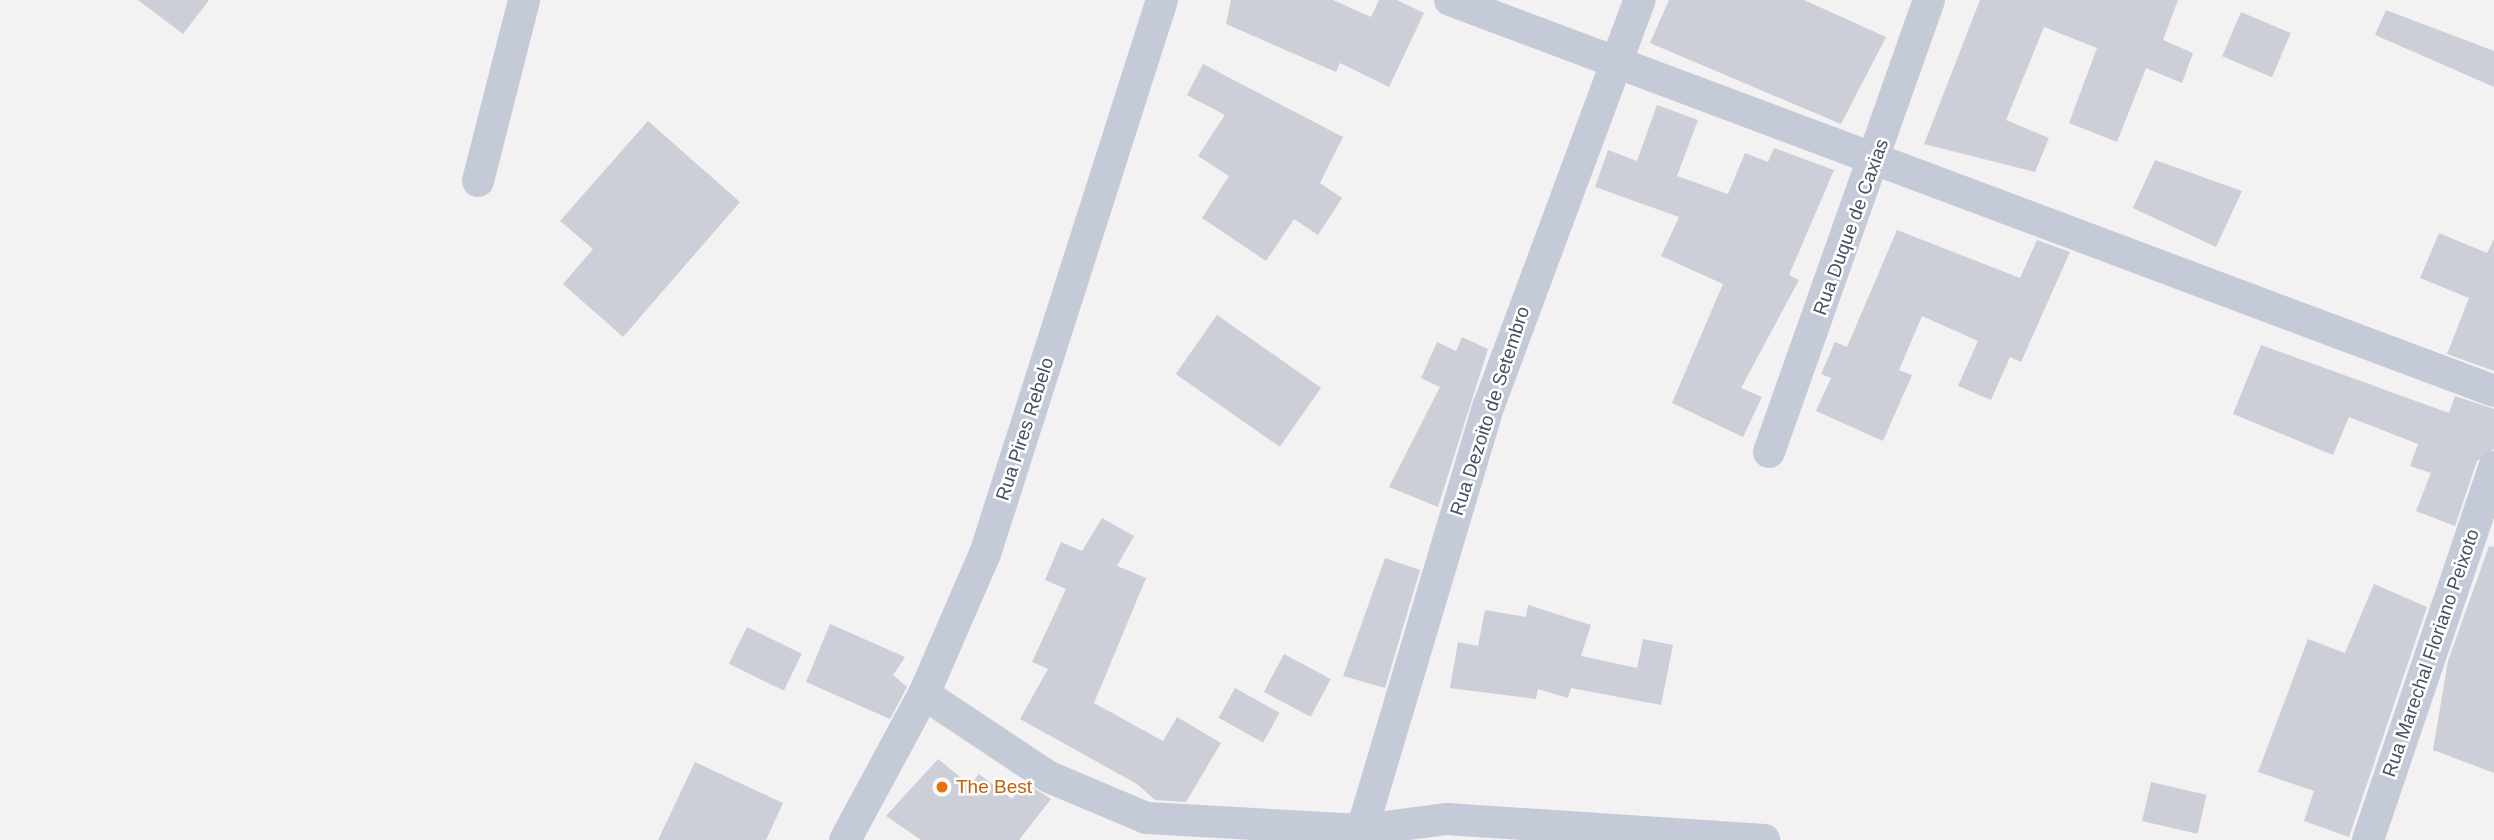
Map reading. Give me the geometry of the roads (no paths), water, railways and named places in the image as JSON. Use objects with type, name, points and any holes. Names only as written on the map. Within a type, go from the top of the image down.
[{"type":"street","points":[[478,181],[524,0]]},
{"type":"street","name":"Rua Pires Rebelo","points":[[845,840],[923,694],[985,554],[1163,0]]},
{"type":"street","points":[[1450,0],[1618,66],[2494,391]]},
{"type":"street","name":"Rua Dezoito de Setembro","points":[[1360,835],[1489,405],[1618,66],[1640,0]]},
{"type":"street","name":"Rua Duque de Caxias","points":[[1769,452],[1876,162],[1928,0]]},
{"type":"street","name":"Rua Marechal Floriano Peixoto","points":[[2368,840],[2494,467]]},
{"type":"street","points":[[923,694],[1049,777],[1146,818],[1360,835],[1447,819],[1764,840]]},
{"type":"place","name":"The Best","points":[[942,787]]}]
